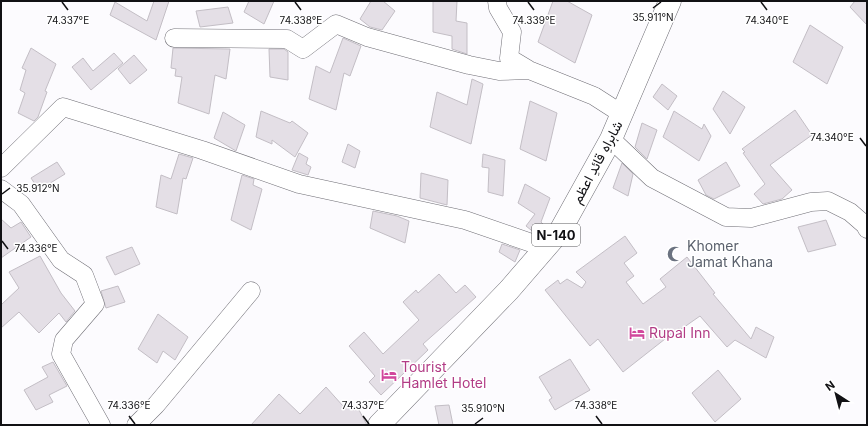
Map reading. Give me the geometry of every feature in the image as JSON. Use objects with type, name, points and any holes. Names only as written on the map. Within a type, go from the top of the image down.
[{"type":"highway","name":"شاہراہِ قائدِ اعظم","points":[[379,425],[509,290],[560,231],[611,139],[670,1]]},
{"type":"street","points":[[497,1],[498,8],[512,32],[509,58],[529,70],[594,96],[622,114]]},
{"type":"street","points":[[174,38],[287,39],[303,49],[336,24],[367,37],[469,65],[499,70],[529,70]]},
{"type":"street","points":[[1,168],[62,107],[202,150],[298,184],[465,220],[546,248]]},
{"type":"street","points":[[611,139],[652,178],[726,217],[751,218],[811,202],[828,201],[850,212],[866,226]]},
{"type":"street","points":[[1,190],[20,204],[61,260],[84,275],[95,304],[64,340],[61,354],[101,425]]},
{"type":"street","points":[[136,425],[156,405],[252,292]]},
{"type":"building","points":[[154,1],[169,1],[156,40],[110,15],[115,2],[147,21]]},
{"type":"building","points":[[249,1],[274,1],[264,24],[244,12]]},
{"type":"building","points":[[371,1],[383,1],[395,11],[382,30],[370,27],[360,19]]},
{"type":"building","points":[[433,1],[457,1],[456,21],[467,23],[467,54],[452,49],[452,36],[433,32]]},
{"type":"building","points":[[553,1],[567,1],[592,15],[575,63],[538,42]]},
{"type":"building","points":[[855,1],[867,1],[867,25],[850,7]]},
{"type":"building","points":[[228,7],[233,23],[200,27],[196,11]]},
{"type":"building","points":[[810,25],[843,47],[827,84],[793,62]]},
{"type":"building","points":[[343,38],[361,46],[350,76],[344,73],[336,110],[309,99],[316,66],[330,73]]},
{"type":"building","points":[[31,48],[56,64],[45,91],[47,92],[38,117],[34,121],[18,113],[25,93],[20,90],[26,70],[22,68]]},
{"type":"building","points":[[173,48],[230,49],[226,79],[215,75],[209,114],[178,103],[182,77],[175,76],[176,69],[171,68]]},
{"type":"building","points":[[269,49],[284,49],[288,52],[288,80],[270,77]]},
{"type":"building","points":[[114,53],[123,63],[91,90],[72,67],[83,58],[93,71]]},
{"type":"building","points":[[134,55],[147,70],[130,84],[118,69]]},
{"type":"building","points":[[472,79],[483,84],[471,144],[430,127],[437,92],[467,105]]},
{"type":"building","points":[[662,84],[677,96],[668,110],[653,97]]},
{"type":"building","points":[[723,91],[745,107],[730,134],[713,109]]},
{"type":"building","points":[[530,101],[557,113],[546,161],[520,149]]},
{"type":"building","points":[[795,110],[812,135],[770,165],[792,190],[782,199],[763,204],[754,194],[765,184],[743,153],[745,152],[742,149]]},
{"type":"building","points":[[261,111],[290,123],[292,121],[308,133],[295,157],[272,140],[272,144],[256,137]]},
{"type":"building","points":[[674,111],[702,129],[704,124],[711,136],[699,161],[663,137]]},
{"type":"building","points":[[223,112],[245,125],[236,151],[214,138]]},
{"type":"building","points":[[642,123],[657,130],[647,159],[635,147]]},
{"type":"building","points":[[348,144],[360,151],[355,168],[342,162]]},
{"type":"building","points":[[299,153],[308,158],[306,164],[311,167],[308,175],[292,170]]},
{"type":"building","points":[[179,154],[193,158],[186,179],[183,178],[177,214],[156,207],[161,175],[171,179]]},
{"type":"building","points":[[483,154],[505,160],[503,196],[488,192],[489,168],[482,167]]},
{"type":"building","points":[[57,162],[65,174],[39,190],[31,178]]},
{"type":"building","points":[[726,162],[740,186],[714,199],[706,195],[698,180]]},
{"type":"building","points":[[622,163],[633,174],[628,196],[613,188]]},
{"type":"building","points":[[421,173],[448,180],[447,205],[420,198]]},
{"type":"building","points":[[242,175],[254,179],[253,185],[262,189],[251,230],[231,220]]},
{"type":"building","points":[[525,184],[550,198],[541,222],[543,224],[536,234],[526,226],[535,214],[518,203]]},
{"type":"building","points":[[373,211],[397,216],[409,221],[405,243],[370,228]]},
{"type":"building","points":[[1,219],[11,228],[21,222],[31,237],[1,258]]},
{"type":"building","points":[[826,220],[836,245],[808,252],[798,227]]},
{"type":"building","points":[[625,236],[637,253],[624,263],[634,276],[626,282],[643,304],[666,287],[660,279],[687,257],[715,293],[713,294],[751,339],[756,327],[774,337],[766,358],[735,340],[727,347],[700,316],[680,330],[679,328],[623,372],[598,339],[590,346],[545,290],[558,280],[560,284],[567,279],[582,288],[586,282],[576,272]]},
{"type":"building","points":[[502,244],[520,250],[515,262],[499,252]]},
{"type":"building","points":[[132,247],[140,264],[115,275],[106,257]]},
{"type":"building","points":[[40,256],[61,293],[75,311],[66,322],[59,313],[39,333],[19,312],[1,328],[1,305],[19,288],[9,272]]},
{"type":"building","points":[[439,274],[456,293],[465,285],[476,297],[423,344],[428,350],[381,395],[369,382],[375,376],[349,346],[364,332],[383,354],[419,320],[403,302],[416,290],[418,293]]},
{"type":"building","points":[[118,286],[125,302],[106,308],[101,291]]},
{"type":"building","points":[[158,314],[188,337],[175,360],[163,351],[157,363],[138,349]]},
{"type":"building","points":[[570,359],[590,390],[555,410],[549,400],[552,398],[539,377]]},
{"type":"building","points":[[53,362],[67,386],[49,395],[53,402],[36,410],[24,390],[48,377],[42,367]]},
{"type":"building","points":[[718,370],[741,399],[715,422],[692,393]]},
{"type":"building","points":[[326,387],[343,406],[349,405],[359,410],[367,425],[251,425],[279,394],[300,414]]},
{"type":"building","points":[[449,405],[453,425],[439,425],[435,406]]},
{"type":"place","name":"Khomer Jamat Khana","points":[[675,254]]},
{"type":"place","name":"Rupal Inn","points":[[637,333]]},
{"type":"place","name":"Tourist Hamlet Hotel","points":[[389,375]]}]
